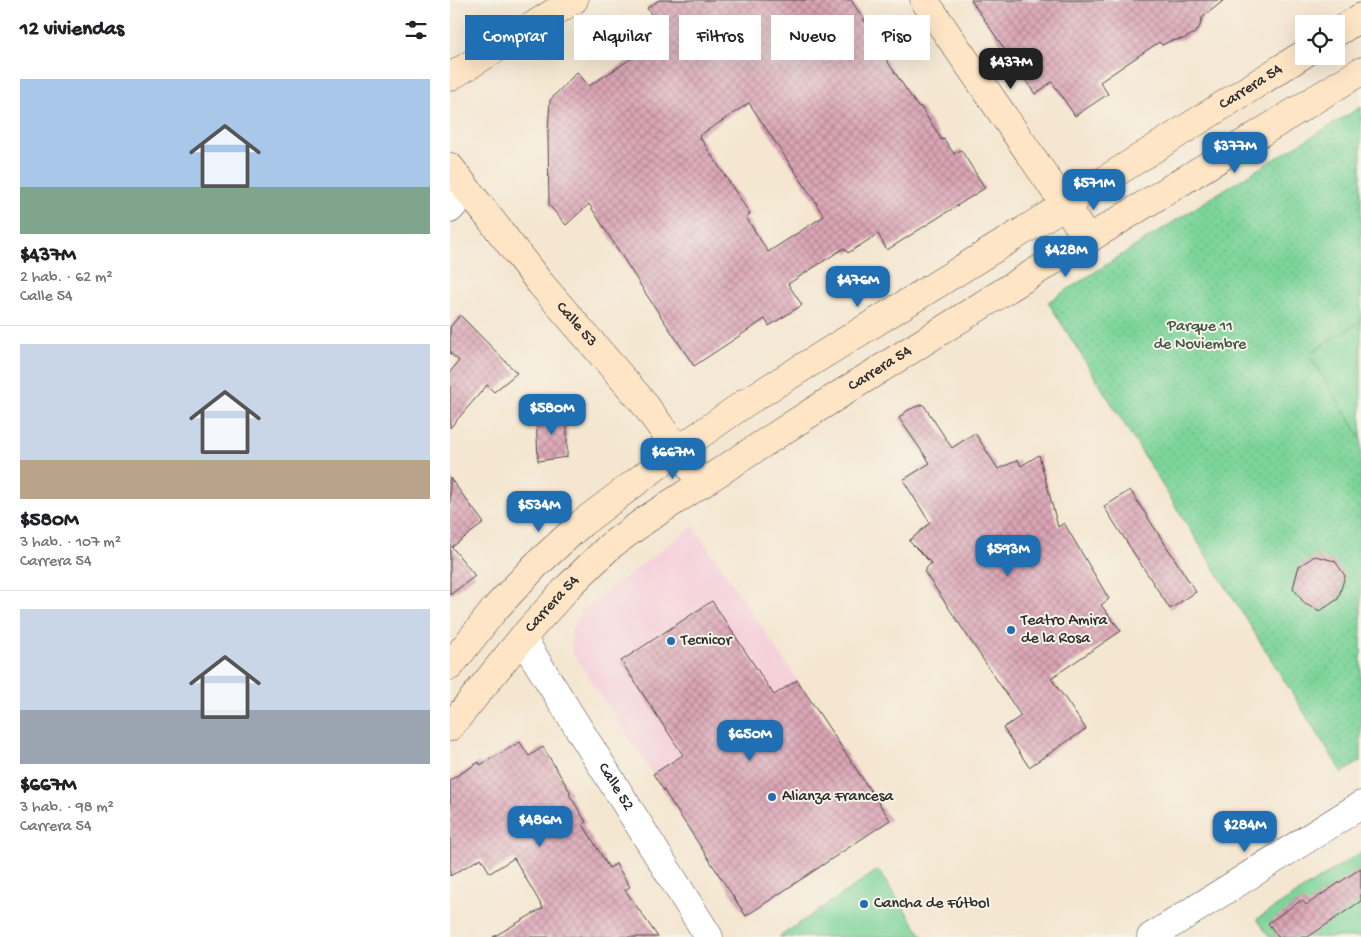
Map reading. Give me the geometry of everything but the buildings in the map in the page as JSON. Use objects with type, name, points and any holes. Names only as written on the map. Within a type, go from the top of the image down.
[{"type":"main road","points":[[450,77],[574,0]]},
{"type":"main road","points":[[924,0],[1088,240]]},
{"type":"main road","points":[[1345,28],[1361,18]]},
{"type":"main road","name":"Carrera 54","points":[[450,666],[494,610],[535,566],[582,523],[677,451],[744,403],[1065,205],[1295,60]]},
{"type":"main road","name":"Carrera 54","points":[[450,727],[522,638],[568,587],[610,546],[647,519],[815,410],[1361,71]]},
{"type":"main road","name":"Calle 53","points":[[450,167],[459,199],[540,283],[642,402],[702,484]]},
{"type":"street","name":"Calle 52","points":[[522,638],[709,937]]},
{"type":"street","points":[[1151,937],[1361,805]]},
{"type":"shaded area","name":"Tecnicor","points":[[693,526],[797,680],[653,774],[572,652],[572,629],[581,611]]},
{"type":"green space","name":"Parque 11 de Noviembre","points":[[1361,107],[1361,321],[1309,354],[1361,438],[1361,761],[1342,773],[1048,302],[1225,189]],"holes":[[[1315,557],[1345,576],[1338,599],[1320,611],[1305,604],[1293,588],[1299,566]]]},
{"type":"green space","points":[[1361,321],[1361,438],[1309,354]]},
{"type":"green space","points":[[1361,852],[1361,937],[1269,937],[1257,919]]},
{"type":"green space","name":"Cancha de Fútbol","points":[[878,870],[923,937],[779,937]]},
{"type":"place","name":"Teatro Amira de la Rosa","points":[[1011,630]]},
{"type":"place","name":"Tecnicor","points":[[671,641]]},
{"type":"place","name":"Alianza Francesa","points":[[772,797]]},
{"type":"place","name":"Cancha de Fútbol","points":[[864,904]]}]
